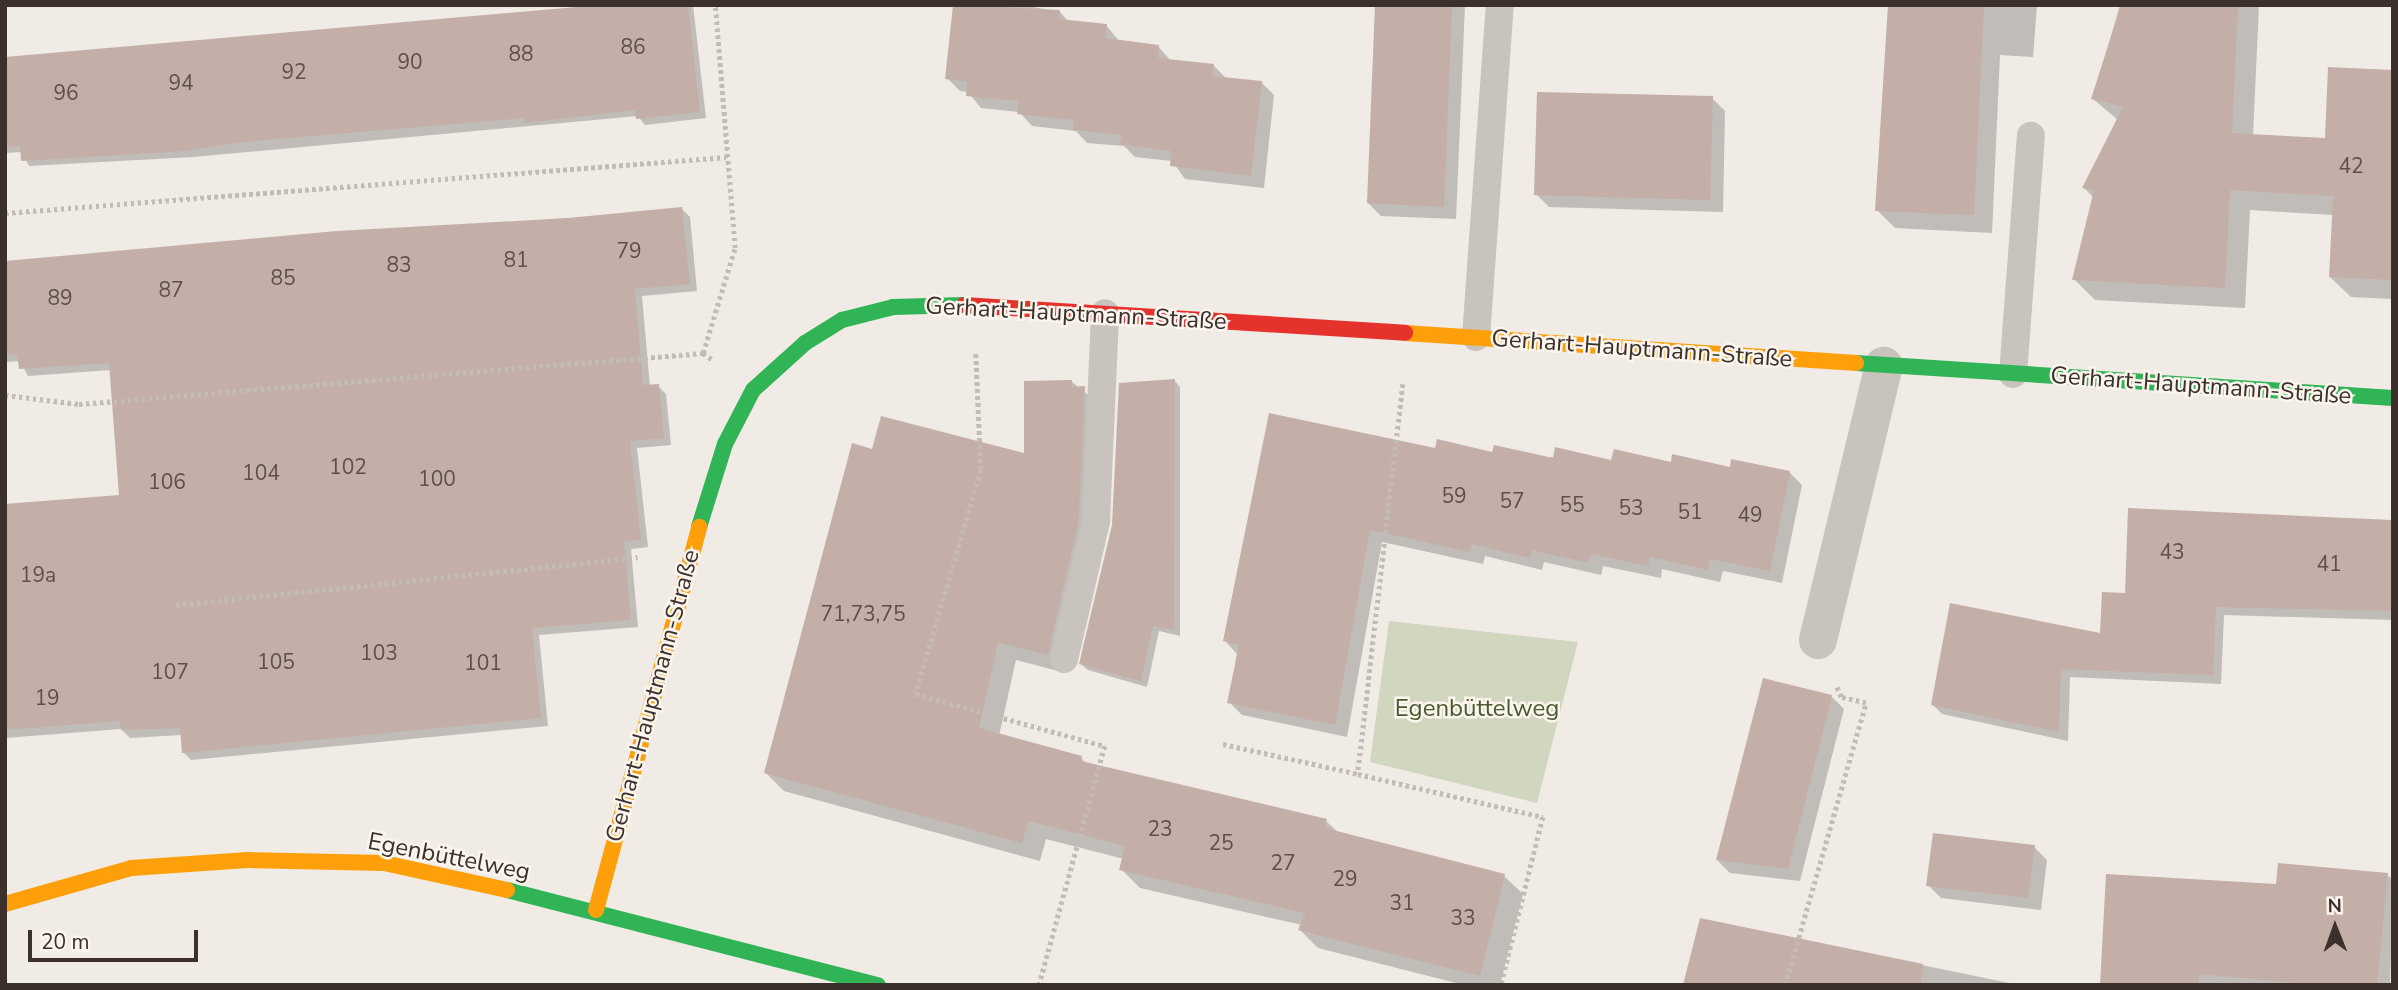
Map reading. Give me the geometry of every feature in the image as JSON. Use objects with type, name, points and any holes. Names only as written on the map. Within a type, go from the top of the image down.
[{"type":"street","name":"Gerhart-Hauptmann-Straße","points":[[596,910],[691,552],[725,444],[754,390],[805,343],[842,320],[892,307],[973,305],[2393,398]]},
{"type":"street","points":[[1818,640],[1884,366]]},
{"type":"street","name":"Egenbüttelweg","points":[[5,904],[131,868],[248,860],[384,863],[596,910],[878,985]]},
{"type":"lane","points":[[1476,337],[1500,5]]},
{"type":"lane","points":[[2014,374],[2031,136]]},
{"type":"lane","points":[[1064,659],[1096,521],[1105,313]]},
{"type":"path","points":[[5,395],[79,404],[703,353],[735,248],[715,5]]},
{"type":"path","points":[[5,213],[726,157]]},
{"type":"path","points":[[973,305],[981,470],[916,694],[1105,746],[1039,985]]},
{"type":"path","points":[[1358,774],[1409,332]]},
{"type":"path","points":[[176,605],[486,576],[500,568],[691,552]]},
{"type":"path","points":[[1785,985],[1866,703],[1841,697],[1818,640]]},
{"type":"path","points":[[1223,744],[1542,817],[1501,985]]},
{"type":"green space","name":"Egenbüttelweg","points":[[1389,621],[1578,642],[1537,803],[1370,762]]},
{"type":"building","points":[[599,5],[688,5],[700,112],[636,119],[635,110],[525,123],[525,118],[242,142],[185,151],[21,161],[20,146],[5,147],[5,57]]},
{"type":"building","points":[[953,5],[1060,10],[1059,19],[1107,24],[1105,38],[1159,45],[1158,58],[1214,64],[1212,76],[1262,81],[1251,176],[1170,166],[1171,151],[1120,144],[1122,135],[1073,130],[1074,120],[1017,114],[1019,101],[966,96],[967,81],[945,79]]},
{"type":"building","points":[[1375,5],[1452,5],[1444,207],[1367,203]]},
{"type":"building","points":[[1888,5],[1984,5],[1974,215],[1875,211]]},
{"type":"building","points":[[2121,5],[2238,5],[2232,133],[2325,138],[2328,67],[2393,70],[2393,280],[2329,277],[2333,196],[2230,190],[2225,288],[2072,280],[2094,190],[2082,188],[2123,107],[2091,99]]},
{"type":"building","points":[[1537,92],[1713,96],[1710,200],[1534,195]]},
{"type":"building","points":[[682,207],[690,284],[635,289],[643,385],[659,384],[664,438],[630,441],[641,540],[624,541],[631,620],[532,628],[541,718],[182,753],[180,728],[121,730],[120,721],[5,730],[5,504],[119,495],[109,363],[19,369],[17,354],[5,354],[5,261],[337,231],[568,218]]},
{"type":"building","points":[[1175,379],[1174,630],[1153,626],[1141,681],[1079,664],[1112,525],[1119,383]]},
{"type":"building","points":[[1072,380],[1072,387],[1085,386],[1079,519],[1048,655],[998,642],[979,728],[1082,756],[1081,761],[1327,819],[1325,828],[1505,874],[1480,976],[1298,930],[1305,913],[1119,870],[1125,846],[1028,821],[1022,843],[764,773],[852,443],[872,449],[881,416],[1024,453],[1024,381]]},
{"type":"building","points":[[1269,413],[1435,448],[1437,439],[1492,452],[1494,445],[1553,458],[1555,447],[1611,460],[1614,449],[1671,462],[1672,454],[1730,467],[1731,459],[1790,471],[1770,571],[1710,559],[1708,570],[1650,557],[1648,566],[1591,554],[1588,563],[1532,550],[1530,558],[1472,544],[1470,552],[1370,530],[1335,725],[1227,703],[1239,645],[1223,641]]},
{"type":"building","points":[[2128,508],[2393,520],[2393,611],[2216,607],[2213,675],[2061,669],[2059,732],[1931,705],[1950,603],[2100,633],[2102,592],[2125,593]]},
{"type":"building","points":[[1763,678],[1832,695],[1788,869],[1716,860]]},
{"type":"building","points":[[1933,833],[2035,845],[2028,898],[1926,886]]},
{"type":"building","points":[[2278,863],[2388,873],[2377,985],[2317,985],[2199,974],[2198,985],[2100,985],[2106,874],[2276,884]]},
{"type":"building","points":[[1700,918],[1923,964],[1921,985],[1683,985]]},
{"type":"traffic: fast","points":[[699,527],[725,444],[753,390],[805,343],[842,320],[893,307],[964,305]]},
{"type":"traffic: fast","points":[[1856,363],[2393,398]]},
{"type":"traffic: fast","points":[[507,890],[878,985]]},
{"type":"traffic: slow","points":[[1405,333],[1856,363]]},
{"type":"traffic: slow","points":[[596,910],[699,527]]},
{"type":"traffic: slow","points":[[5,904],[131,868],[248,860],[384,863],[507,890]]},
{"type":"traffic: jam","points":[[964,305],[1405,333]]}]
